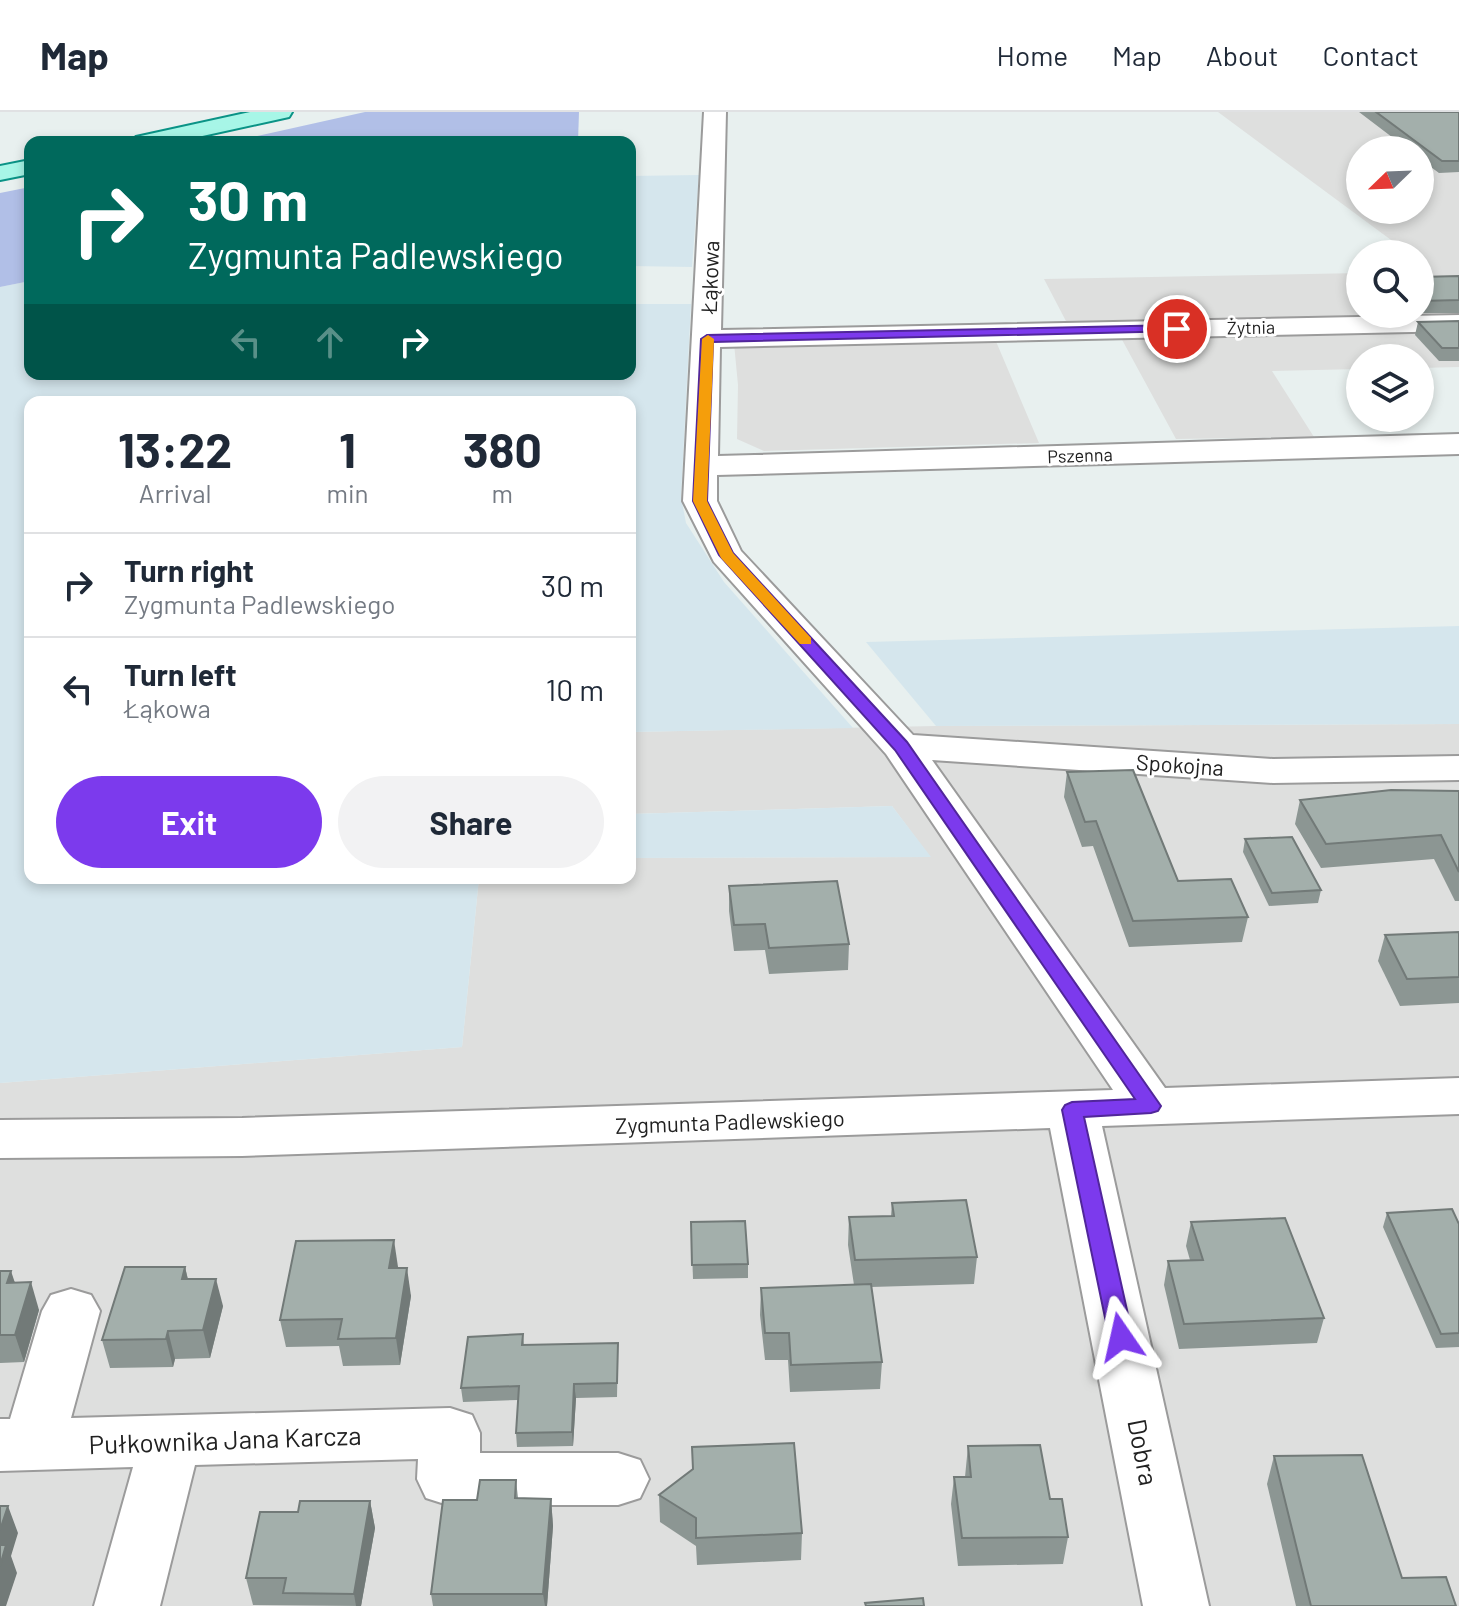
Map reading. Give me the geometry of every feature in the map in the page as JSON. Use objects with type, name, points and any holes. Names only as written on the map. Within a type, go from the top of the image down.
[{"type":"main road","points":[[171,136],[281,112]]},
{"type":"main road","points":[[0,173],[24,168]]},
{"type":"street","name":"Łąkowa","points":[[715,112],[700,501],[726,555],[901,746],[1151,1106]]},
{"type":"street","name":"Żytnia","points":[[707,339],[1459,323]]},
{"type":"street","name":"Pszenna","points":[[701,466],[1459,444]]},
{"type":"street","name":"Spokojna","points":[[901,746],[1273,771],[1459,768]]},
{"type":"street","name":"Zygmunta Padlewskiego","points":[[0,1139],[242,1137],[1459,1096]]},
{"type":"street","name":"Dobra","points":[[1072,1110],[1091,1187],[1176,1606]]},
{"type":"street","points":[[16,1444],[71,1311]]},
{"type":"street","name":"Pułkownika Jana Karcza","points":[[16,1444],[450,1433],[448,1479],[618,1479]]},
{"type":"street","points":[[127,1606],[171,1441]]},
{"type":"shaded area","points":[[365,112],[579,112],[578,136],[257,136]]},
{"type":"shaded area","points":[[1218,112],[1459,112],[1459,367],[1434,368],[1434,344],[1346,344],[1346,369],[1272,371],[1314,437],[1176,439],[1120,336],[995,339],[1039,443],[764,451],[737,439],[738,385],[733,333],[1068,325],[1044,279],[1346,273],[1346,328],[1434,328],[1434,240],[1391,240],[1369,224],[1434,224],[1434,136],[1346,136],[1346,207]]},
{"type":"shaded area","points":[[699,175],[692,267],[636,266],[636,176]]},
{"type":"shaded area","points":[[24,188],[24,282],[0,287],[0,193]]},
{"type":"shaded area","points":[[24,282],[24,380],[636,380],[636,304],[691,304],[681,497],[686,523],[724,582],[853,728],[636,732],[636,396],[24,396],[24,884],[478,884],[462,1047],[0,1083],[0,287]]},
{"type":"shaded area","points":[[1459,626],[1459,724],[936,726],[866,642]]},
{"type":"shaded area","points":[[1459,724],[1459,1606],[0,1606],[0,1083],[462,1047],[478,884],[636,884],[636,858],[930,857],[892,806],[636,814],[636,732],[936,726]]},
{"type":"shaded area","points":[[892,806],[931,857],[636,858],[636,814]]},
{"type":"building","points":[[1376,112],[1459,112],[1459,161],[1442,161],[1434,155],[1434,136],[1408,136]]},
{"type":"building","points":[[1459,276],[1459,300],[1434,301],[1434,277]]},
{"type":"building","points":[[1459,321],[1459,348],[1442,348],[1424,328],[1434,328],[1434,322]]},
{"type":"building","points":[[1133,770],[1178,881],[1231,879],[1248,917],[1133,921],[1096,821],[1085,822],[1067,772]]},
{"type":"building","points":[[1391,790],[1459,791],[1459,872],[1441,835],[1326,844],[1300,800]]},
{"type":"building","points":[[1292,837],[1321,890],[1272,893],[1245,839]]},
{"type":"building","points":[[837,881],[849,944],[769,948],[765,924],[734,925],[729,886]]},
{"type":"building","points":[[1459,932],[1459,977],[1407,979],[1385,935]]},
{"type":"building","points":[[966,1200],[977,1257],[855,1260],[849,1217],[894,1216],[892,1203]]},
{"type":"building","points":[[1452,1209],[1459,1224],[1459,1333],[1441,1334],[1387,1213]]},
{"type":"building","points":[[1285,1218],[1324,1318],[1184,1324],[1168,1261],[1203,1260],[1191,1222]]},
{"type":"building","points":[[745,1221],[748,1264],[692,1265],[691,1222]]},
{"type":"building","points":[[394,1240],[389,1268],[407,1268],[396,1338],[338,1339],[342,1319],[280,1320],[296,1241]]},
{"type":"building","points":[[125,1267],[185,1267],[182,1279],[216,1279],[203,1330],[168,1331],[166,1339],[102,1340]]},
{"type":"building","points":[[0,1271],[11,1271],[7,1283],[31,1282],[15,1335],[0,1335]]},
{"type":"building","points":[[871,1284],[882,1362],[791,1365],[789,1333],[765,1333],[761,1288]]},
{"type":"building","points":[[523,1334],[522,1345],[618,1343],[617,1383],[574,1384],[572,1432],[516,1433],[519,1386],[461,1388],[468,1337]]},
{"type":"building","points":[[794,1443],[802,1533],[696,1538],[696,1518],[659,1495],[693,1469],[692,1447]]},
{"type":"building","points":[[1040,1445],[1050,1499],[1062,1499],[1068,1537],[962,1538],[954,1477],[971,1477],[968,1446]]},
{"type":"building","points":[[1362,1455],[1402,1578],[1446,1577],[1456,1606],[1311,1606],[1274,1456]]},
{"type":"building","points":[[480,1480],[516,1480],[515,1498],[551,1499],[543,1594],[431,1594],[443,1500],[477,1500]]},
{"type":"building","points":[[300,1501],[370,1501],[354,1594],[283,1593],[286,1578],[246,1578],[260,1512],[298,1512]]},
{"type":"building","points":[[0,1506],[8,1506],[0,1530]]},
{"type":"building","points":[[0,1545],[6,1545],[0,1566]]},
{"type":"building","points":[[923,1598],[924,1606],[866,1606],[865,1603]]},
{"type":"slow traffic","points":[[708,339],[700,501],[726,555],[805,641]]},
{"type":"route","points":[[1121,1337],[1072,1110],[1151,1106],[901,746],[726,555],[700,501],[707,339],[1177,329]]}]
